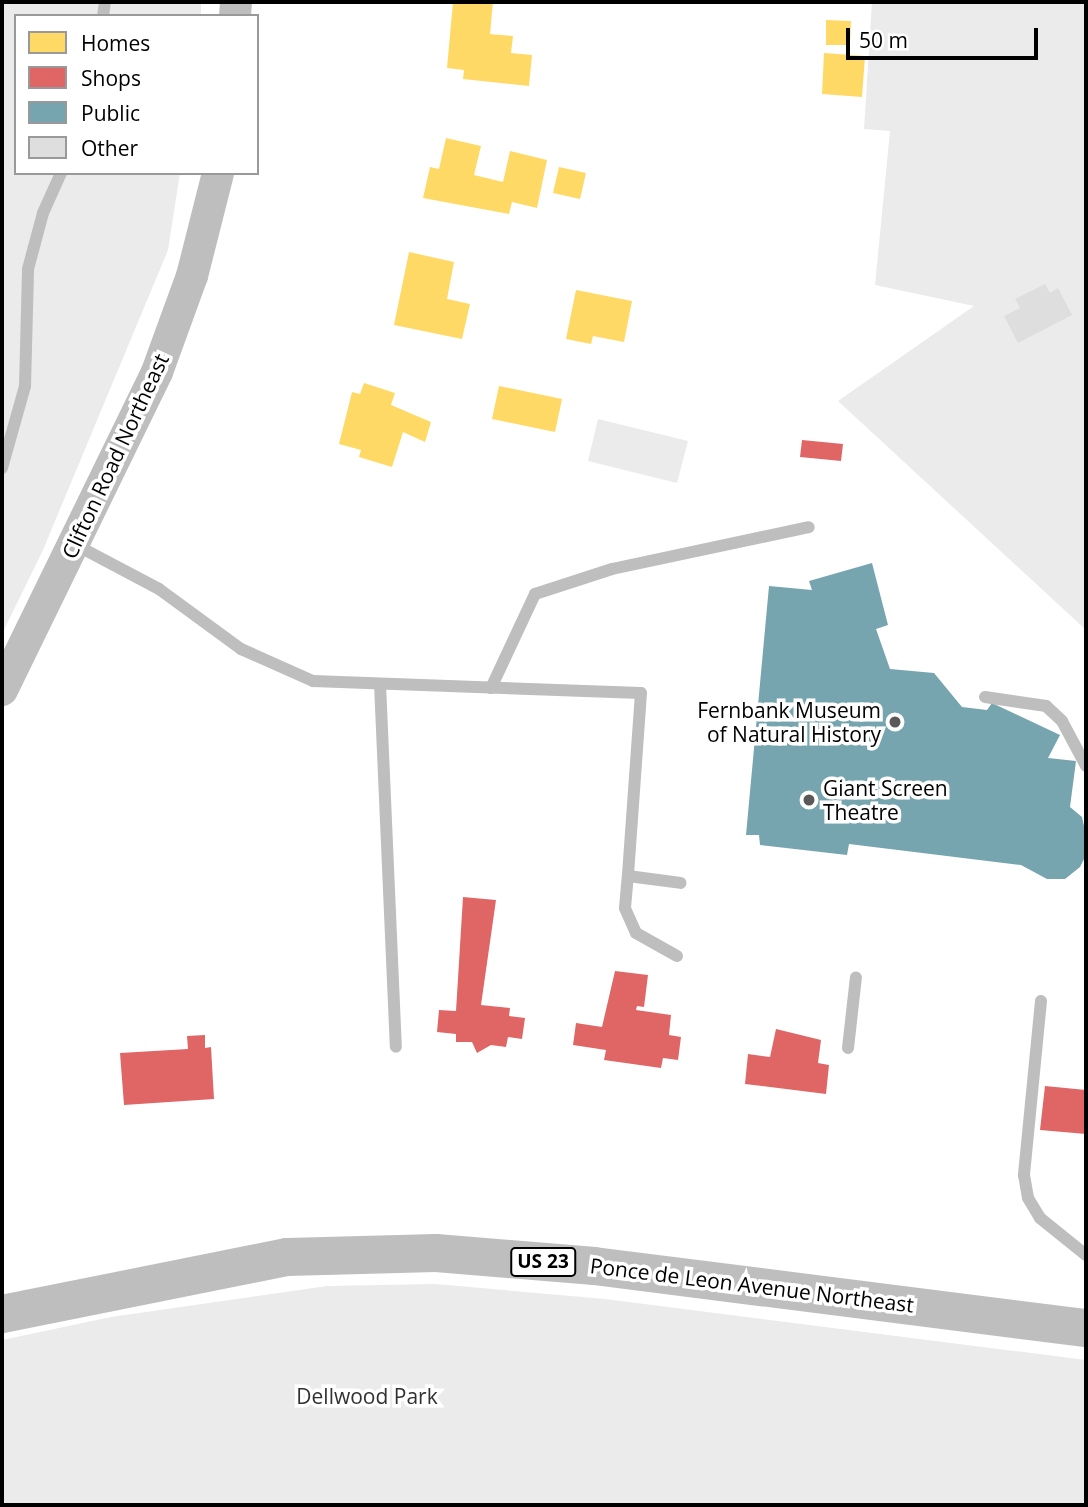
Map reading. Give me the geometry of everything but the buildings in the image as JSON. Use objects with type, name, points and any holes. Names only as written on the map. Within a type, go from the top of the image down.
[{"type":"highway","name":"Ponce de Leon Avenue Northeast","points":[[2,1314],[288,1257],[436,1253],[608,1268],[1086,1328]]},
{"type":"street","name":"Clifton Road Northeast","points":[[2,690],[157,372],[192,276],[217,175]]},
{"type":"lane","points":[[2,468],[25,386],[28,269],[43,213],[60,175]]},
{"type":"lane","points":[[491,688],[535,594],[612,569],[809,527]]},
{"type":"lane","points":[[74,544],[159,589],[241,649],[313,681],[641,693],[625,908],[636,933],[677,956]]},
{"type":"lane","points":[[380,684],[396,1047]]},
{"type":"lane","points":[[985,697],[1046,706],[1062,722],[1086,766]]},
{"type":"lane","points":[[628,876],[681,883]]},
{"type":"lane","points":[[848,1048],[856,977]]},
{"type":"lane","points":[[1041,1001],[1024,1175],[1028,1198],[1040,1218],[1086,1255]]},
{"type":"green space","points":[[2,2],[201,2],[201,14],[14,14],[14,175],[180,175],[168,250],[43,550],[2,634]]},
{"type":"green space","points":[[872,2],[1086,2],[1086,630],[838,401],[974,306],[875,285],[890,131],[864,129]]},
{"type":"green space","points":[[598,419],[688,441],[677,483],[588,461]]},
{"type":"green space","name":"Dellwood Park","points":[[435,1284],[605,1299],[1086,1360],[1086,1505],[2,1505],[2,1340],[111,1317],[327,1286]]},
{"type":"place","name":"Fernbank Museum of Natural History","points":[[895,722]]},
{"type":"place","name":"Giant Screen Theatre","points":[[809,800]]}]
